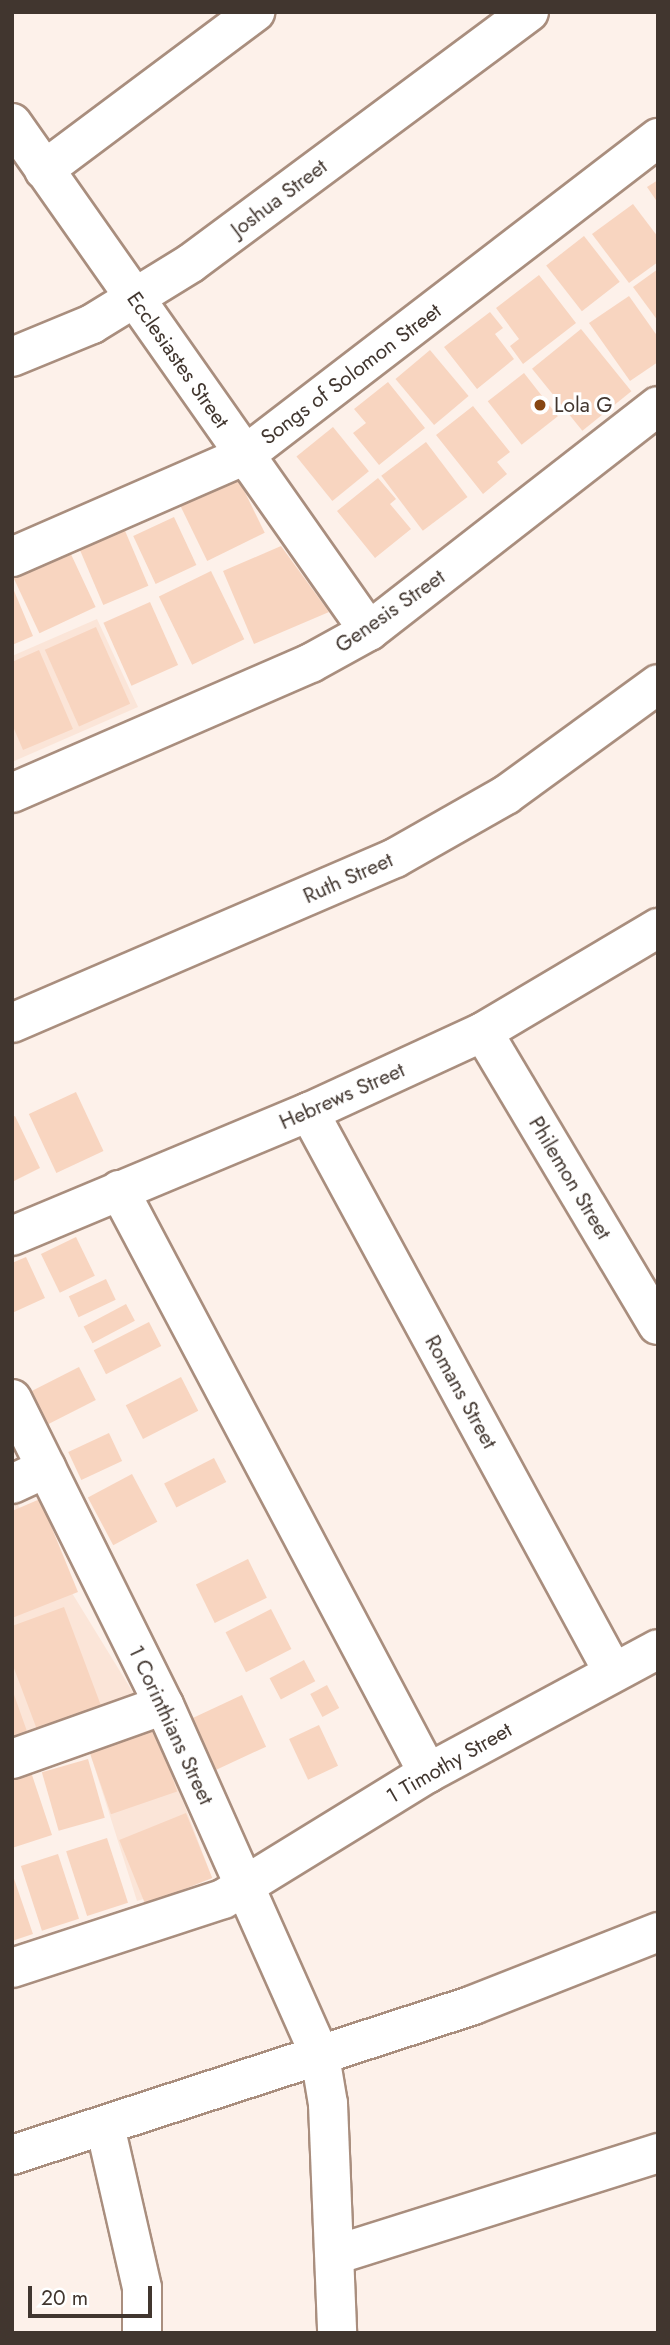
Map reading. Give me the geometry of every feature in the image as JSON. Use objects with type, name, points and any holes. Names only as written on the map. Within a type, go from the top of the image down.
[{"type":"street","points":[[44,170],[255,12]]},
{"type":"street","name":"Joshua Street","points":[[12,357],[135,300],[529,12]]},
{"type":"street","name":"Ecclesiastes Street","points":[[12,123],[369,631]]},
{"type":"street","name":"Songs of Solomon Street","points":[[12,557],[245,455],[658,138]]},
{"type":"street","name":"Genesis Street","points":[[12,793],[311,663],[369,631],[658,406]]},
{"type":"street","name":"Ruth Street","points":[[12,1023],[395,858],[506,795],[658,684]]},
{"type":"street","name":"Hebrews Street","points":[[12,1236],[309,1112],[483,1032],[656,933]]},
{"type":"street","name":"Philemon Street","points":[[483,1032],[658,1325]]},
{"type":"street","name":"Romans Street","points":[[309,1112],[613,1672]]},
{"type":"street","points":[[119,1190],[428,1773]]},
{"type":"street","name":"1 Corinthians Street","points":[[12,1399],[164,1705],[320,2056],[328,2104],[337,2333]]},
{"type":"street","points":[[12,1484],[47,1468]]},
{"type":"street","name":"1 Timothy Street","points":[[12,1968],[192,1910],[245,1886],[428,1773],[658,1649]]},
{"type":"street","points":[[12,1759],[164,1705]]},
{"type":"street","points":[[12,2155],[473,2005],[658,1932]]},
{"type":"street","points":[[105,2126],[142,2288],[142,2333]]},
{"type":"street","points":[[335,2255],[658,2153]]},
{"type":"shaded area","points":[[97,619],[138,707],[12,762],[12,656]]},
{"type":"shaded area","points":[[15,1500],[156,1730],[212,1878],[137,1901],[90,1753],[12,1741]]},
{"type":"building","points":[[658,180],[658,203],[647,187]]},
{"type":"building","points":[[633,204],[658,237],[658,262],[629,283],[592,234]]},
{"type":"building","points":[[584,236],[620,282],[582,311],[546,266]]},
{"type":"building","points":[[658,269],[658,321],[633,287]]},
{"type":"building","points":[[539,275],[576,323],[523,364],[510,346],[519,339],[496,308]]},
{"type":"building","points":[[629,296],[658,337],[658,362],[630,381],[589,323]]},
{"type":"building","points":[[490,312],[503,328],[495,334],[514,359],[477,389],[444,347]]},
{"type":"building","points":[[581,329],[631,391],[582,431],[532,369]]},
{"type":"building","points":[[430,350],[469,396],[434,425],[396,379]]},
{"type":"building","points":[[524,373],[558,416],[522,445],[488,401]]},
{"type":"building","points":[[388,382],[425,428],[379,465],[353,433],[366,423],[354,409]]},
{"type":"building","points":[[473,406],[510,452],[497,462],[507,474],[483,494],[436,435]]},
{"type":"building","points":[[333,427],[369,471],[332,501],[296,457]]},
{"type":"building","points":[[426,442],[468,497],[423,531],[381,476]]},
{"type":"building","points":[[238,478],[265,533],[207,561],[180,506]]},
{"type":"building","points":[[378,478],[396,499],[390,504],[411,529],[375,558],[337,511]]},
{"type":"building","points":[[174,517],[196,565],[156,584],[133,536]]},
{"type":"building","points":[[123,526],[148,586],[103,605],[78,545]]},
{"type":"building","points":[[281,546],[329,612],[254,644],[223,571]]},
{"type":"building","points":[[69,550],[96,607],[39,633],[13,576]]},
{"type":"building","points":[[211,571],[244,639],[192,665],[159,596]]},
{"type":"building","points":[[12,586],[33,636],[12,645]]},
{"type":"building","points":[[150,602],[178,665],[131,686],[103,623]]},
{"type":"building","points":[[96,627],[130,704],[79,727],[45,650]]},
{"type":"building","points":[[39,650],[73,729],[23,750],[12,724],[12,662]]},
{"type":"building","points":[[76,1092],[103,1151],[56,1173],[29,1114]]},
{"type":"building","points":[[15,1116],[40,1168],[12,1182],[12,1117]]},
{"type":"building","points":[[76,1237],[95,1276],[60,1293],[41,1254]]},
{"type":"building","points":[[26,1257],[45,1298],[12,1313],[12,1263]]},
{"type":"building","points":[[106,1279],[116,1300],[79,1317],[69,1296]]},
{"type":"building","points":[[126,1304],[135,1321],[93,1343],[84,1327]]},
{"type":"building","points":[[149,1322],[161,1346],[106,1374],[94,1350]]},
{"type":"building","points":[[79,1367],[96,1400],[40,1429],[23,1396]]},
{"type":"building","points":[[181,1377],[198,1411],[143,1439],[126,1405]]},
{"type":"building","points":[[109,1433],[122,1461],[81,1480],[68,1452]]},
{"type":"building","points":[[214,1458],[226,1482],[176,1507],[164,1483]]},
{"type":"building","points":[[132,1474],[157,1522],[113,1545],[88,1497]]},
{"type":"building","points":[[40,1499],[78,1592],[12,1618],[12,1511]]},
{"type":"building","points":[[248,1559],[267,1598],[215,1623],[196,1584]]},
{"type":"building","points":[[64,1607],[103,1711],[39,1735],[12,1663],[12,1626]]},
{"type":"building","points":[[271,1609],[291,1649],[246,1672],[226,1632]]},
{"type":"building","points":[[304,1660],[315,1681],[281,1700],[270,1678]]},
{"type":"building","points":[[327,1685],[339,1708],[322,1717],[310,1694]]},
{"type":"building","points":[[12,1689],[29,1737],[12,1742]]},
{"type":"building","points":[[242,1695],[266,1747],[210,1773],[186,1721]]},
{"type":"building","points":[[319,1725],[338,1766],[308,1780],[289,1739]]},
{"type":"building","points":[[156,1730],[177,1791],[111,1814],[90,1753]]},
{"type":"building","points":[[88,1759],[105,1818],[59,1831],[42,1772]]},
{"type":"building","points":[[31,1772],[52,1835],[12,1848],[12,1778]]},
{"type":"building","points":[[186,1813],[212,1878],[145,1905],[119,1840]]},
{"type":"building","points":[[107,1838],[128,1903],[87,1916],[66,1851]]},
{"type":"building","points":[[58,1854],[79,1919],[42,1931],[21,1866]]},
{"type":"building","points":[[12,1873],[33,1934],[12,1941]]},
{"type":"place","name":"Lola G","points":[[540,405]]}]
